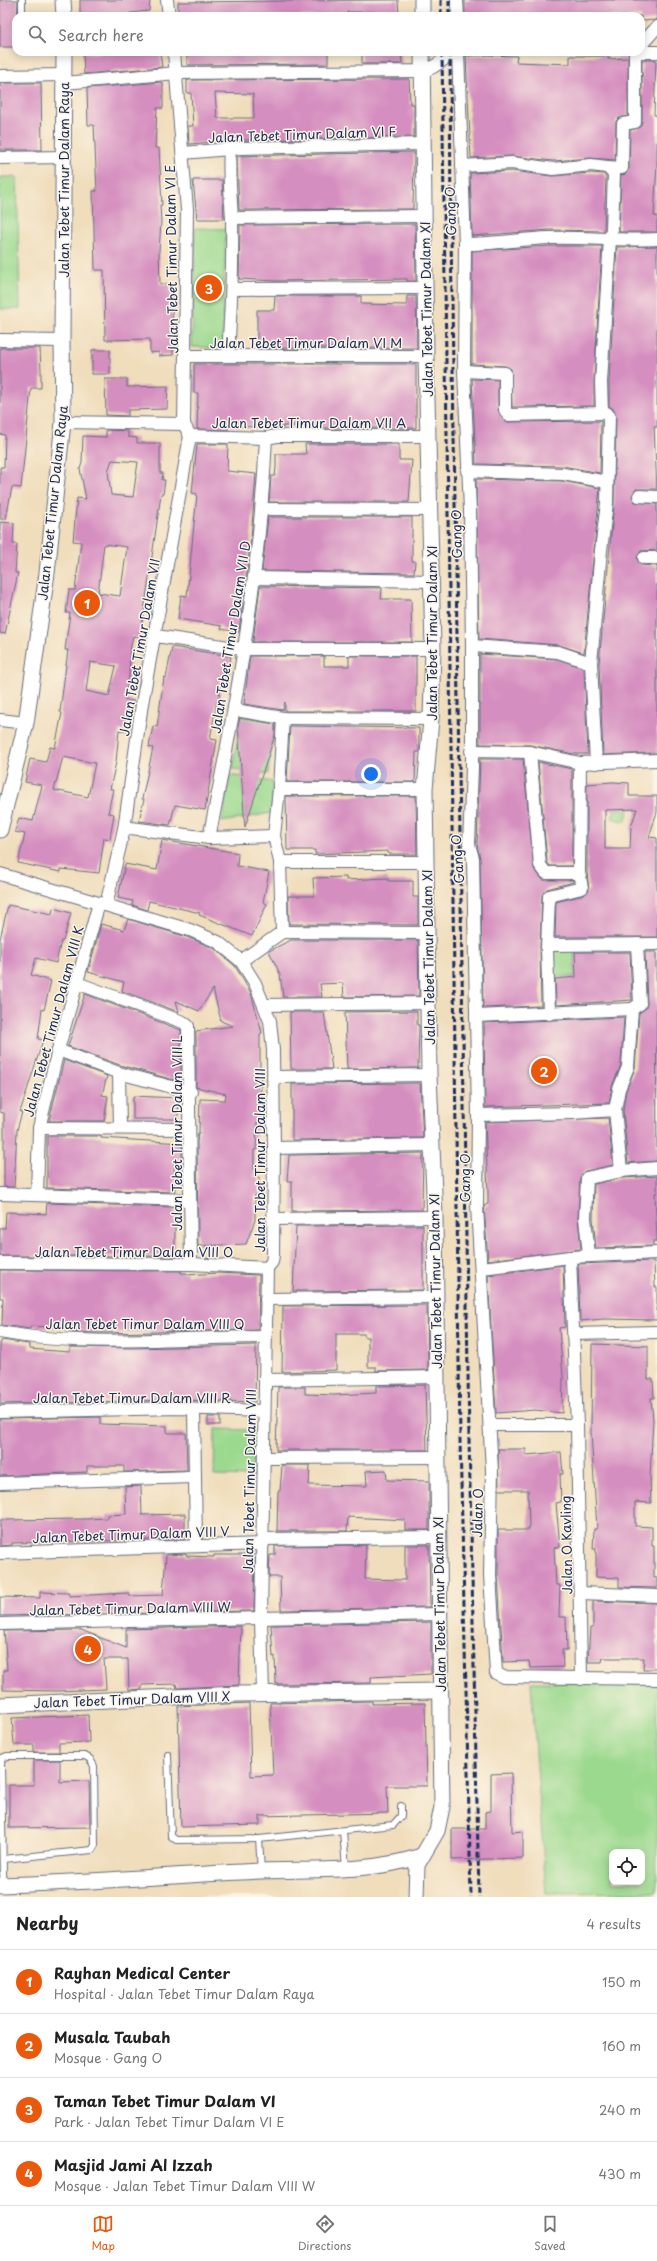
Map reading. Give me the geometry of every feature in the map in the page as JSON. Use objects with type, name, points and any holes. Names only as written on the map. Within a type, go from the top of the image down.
[{"type":"street","points":[[63,0],[64,12]]},
{"type":"street","points":[[169,0],[169,12]]},
{"type":"street","points":[[422,0],[422,12]]},
{"type":"street","points":[[457,0],[458,12]]},
{"type":"street","points":[[645,40],[657,27]]},
{"type":"street","points":[[645,52],[657,52]]},
{"type":"street","name":"Jalan Tebet Timur Dalam Raya","points":[[0,830],[26,722],[47,573],[63,422],[62,341],[64,56]]},
{"type":"street","name":"Jalan Tebet Timur Dalam VI E","points":[[175,56],[187,210],[184,424]]},
{"type":"street","name":"Jalan Tebet Timur Dalam XI","points":[[421,1856],[432,1842],[437,1832],[442,1807],[435,1217],[429,1075],[426,862],[426,789],[431,718],[433,649],[426,356],[425,216],[422,144],[422,56]]},
{"type":"street","points":[[0,76],[64,79],[177,73],[422,71],[433,69],[442,59],[448,56]]},
{"type":"street","name":"Gang O","points":[[457,56],[465,244],[464,371],[472,646],[472,752],[469,845],[473,858],[478,1115],[477,1206],[482,1268]]},
{"type":"street","points":[[462,166],[512,163],[553,169],[591,166],[622,168],[623,124],[635,122],[635,56]]},
{"type":"street","name":"Jalan Tebet Timur Dalam VI F","points":[[183,153],[230,149],[422,144]]},
{"type":"street","points":[[228,355],[232,289],[232,218],[228,171],[230,149]]},
{"type":"street","points":[[0,158],[64,157]]},
{"type":"street","points":[[602,413],[601,382],[610,239],[612,229],[614,176],[607,167]]},
{"type":"street","points":[[232,218],[425,216]]},
{"type":"street","points":[[465,244],[503,243],[516,240],[551,238],[610,239],[625,241],[657,239]]},
{"type":"street","points":[[232,289],[426,288]]},
{"type":"street","points":[[0,340],[62,341]]},
{"type":"street","name":"Jalan Tebet Timur Dalam VI M","points":[[186,356],[426,356]]},
{"type":"street","points":[[464,371],[505,373],[505,410],[508,415],[607,413],[607,503],[601,550],[592,663],[596,763]]},
{"type":"street","points":[[63,422],[184,424],[190,436]]},
{"type":"street","name":"Jalan Tebet Timur Dalam VII A","points":[[190,436],[266,438],[277,436],[428,436]]},
{"type":"street","name":"Jalan Tebet Timur Dalam VII","points":[[103,904],[124,829],[142,704],[156,636],[190,436]]},
{"type":"street","name":"Jalan Tebet Timur Dalam VII D","points":[[209,838],[235,710],[242,649],[256,578],[263,509],[266,438]]},
{"type":"street","points":[[468,471],[563,474],[607,482]]},
{"type":"street","points":[[639,496],[657,497]]},
{"type":"street","points":[[263,509],[430,510]]},
{"type":"street","points":[[644,558],[657,558]]},
{"type":"street","points":[[256,578],[432,581]]},
{"type":"street","points":[[156,636],[242,649],[433,649]]},
{"type":"street","points":[[472,646],[558,652],[592,663]]},
{"type":"street","points":[[235,710],[283,718],[431,718]]},
{"type":"street","points":[[282,932],[280,862],[274,836],[279,789],[283,718]]},
{"type":"street","points":[[0,720],[26,722]]},
{"type":"street","points":[[472,752],[530,752],[580,763],[657,760]]},
{"type":"street","points":[[530,752],[540,865],[546,874],[579,873]]},
{"type":"street","points":[[549,1014],[549,896],[580,890],[582,888],[579,873],[580,763]]},
{"type":"street","points":[[279,789],[426,789]]},
{"type":"street","points":[[124,829],[131,828],[209,838],[274,836]]},
{"type":"street","points":[[280,862],[426,862]]},
{"type":"street","name":"Jalan Tebet Timur Dalam VIII","points":[[0,874],[190,930],[218,942],[241,961],[256,983],[270,1021],[273,1077],[274,1256],[272,1262],[267,1268],[265,1337],[261,1619],[263,1694]]},
{"type":"street","name":"Jalan Tebet Timur Dalam VIII K","points":[[37,1194],[39,1128],[58,1050],[77,983],[103,904]]},
{"type":"street","points":[[241,961],[282,932],[427,933]]},
{"type":"street","points":[[621,1171],[615,1110],[619,1089],[628,1067],[636,1006],[637,944]]},
{"type":"street","points":[[548,946],[657,944]]},
{"type":"street","name":"Jalan Tebet Timur Dalam VIII L","points":[[77,983],[187,1024],[189,1028],[189,1200],[191,1264]]},
{"type":"street","points":[[264,1005],[429,1003]]},
{"type":"street","points":[[476,1016],[549,1014],[636,1006]]},
{"type":"street","points":[[58,1050],[119,1073],[190,1092]]},
{"type":"street","points":[[119,1073],[120,1128]]},
{"type":"street","points":[[273,1077],[429,1075]]},
{"type":"street","points":[[478,1115],[572,1113],[615,1110]]},
{"type":"street","points":[[39,1128],[189,1129]]},
{"type":"street","points":[[274,1148],[431,1145]]},
{"type":"street","points":[[589,1255],[585,1218],[587,1178],[621,1171],[657,1168]]},
{"type":"street","points":[[0,1194],[189,1200]]},
{"type":"street","points":[[274,1219],[435,1217]]},
{"type":"street","points":[[482,1268],[589,1255],[657,1253]]},
{"type":"street","name":"Jalan O Kavling","points":[[570,1257],[577,1425],[581,1593],[581,1679]]},
{"type":"street","name":"Jalan Tebet Timur Dalam VIII O","points":[[0,1263],[191,1264],[267,1268]]},
{"type":"street","name":"Jalan O","points":[[482,1268],[482,1317],[492,1470],[490,1575],[496,1673],[503,1677],[581,1679]]},
{"type":"street","points":[[266,1299],[435,1297]]},
{"type":"street","name":"Jalan Tebet Timur Dalam VIII Q","points":[[0,1332],[19,1336],[76,1340],[265,1337]]},
{"type":"street","points":[[574,1334],[657,1332]]},
{"type":"street","points":[[265,1380],[436,1377]]},
{"type":"street","points":[[194,1409],[193,1477],[196,1546]]},
{"type":"street","name":"Jalan Tebet Timur Dalam VIII R","points":[[0,1412],[194,1409],[264,1411]]},
{"type":"street","points":[[490,1425],[577,1425]]},
{"type":"street","points":[[264,1458],[437,1457]]},
{"type":"street","points":[[0,1483],[193,1477]]},
{"type":"street","name":"Jalan Tebet Timur Dalam VIII V","points":[[0,1553],[196,1546],[263,1541],[438,1537]]},
{"type":"street","points":[[581,1593],[657,1596]]},
{"type":"street","name":"Jalan Tebet Timur Dalam VIII W","points":[[0,1624],[439,1614]]},
{"type":"street","points":[[581,1679],[657,1679]]},
{"type":"street","name":"Jalan Tebet Timur Dalam VIII X","points":[[0,1705],[263,1694],[440,1691]]},
{"type":"street","points":[[2,1885],[261,1871],[346,1869],[400,1863],[421,1856]]},
{"type":"street","points":[[416,1897],[416,1878],[421,1856]]},
{"type":"street","points":[[400,1863],[408,1868],[416,1878]]},
{"type":"lane","points":[[22,0],[22,12]]},
{"type":"lane","points":[[168,1755],[171,1836],[176,1840],[259,1839],[343,1832],[393,1825],[401,1816],[401,1806]]},
{"type":"lane","points":[[2,1885],[2,1758],[7,1756],[84,1756],[90,1759],[94,1766],[95,1846],[92,1850],[3,1859]]},
{"type":"lane","points":[[343,1832],[346,1869]]},
{"type":"lane","points":[[259,1839],[261,1871]]},
{"type":"green space","points":[[0,177],[17,177],[20,309],[0,309]]},
{"type":"green space","points":[[195,228],[226,229],[222,348],[192,347]]},
{"type":"green space","points":[[241,716],[276,722],[268,774],[233,769]]},
{"type":"green space","points":[[230,775],[273,782],[271,813],[222,822]]},
{"type":"green space","points":[[619,798],[631,802],[625,822],[612,818]]},
{"type":"green space","points":[[574,945],[575,976],[550,977],[549,946]]},
{"type":"green space","points":[[215,1429],[255,1430],[254,1477],[214,1476]]},
{"type":"green space","points":[[531,1682],[657,1684],[657,1892],[546,1893]]},
{"type":"building","points":[[0,0],[18,0],[17,12],[12,12],[12,47],[0,47]]},
{"type":"building","points":[[80,0],[150,0],[149,11],[80,12]]},
{"type":"building","points":[[398,0],[399,12],[178,12],[178,2]]},
{"type":"building","points":[[465,0],[657,0],[657,20],[645,21],[645,12],[465,12]]},
{"type":"building","points":[[83,56],[161,56],[162,67],[84,74]]},
{"type":"building","points":[[187,56],[328,56],[328,64],[187,65]]},
{"type":"building","points":[[362,56],[401,56],[402,64],[362,64]]},
{"type":"building","points":[[466,56],[517,56],[516,62],[570,64],[570,56],[608,56],[608,59],[628,58],[628,116],[619,118],[616,121],[615,160],[590,158],[553,161],[512,156],[471,158]]},
{"type":"building","points":[[642,60],[656,60],[654,115],[657,115],[657,164],[654,216],[657,216],[657,232],[619,232],[621,175],[626,174],[629,169],[630,130],[639,128],[642,122]]},
{"type":"building","points":[[409,79],[410,104],[414,104],[414,137],[241,140],[189,144],[188,126],[193,126],[191,93],[187,93],[187,80]],"holes":[[[215,93],[253,94],[254,118],[217,118]]]},
{"type":"building","points":[[163,82],[163,108],[157,108],[155,148],[159,148],[162,205],[160,205],[160,284],[170,284],[172,298],[173,355],[159,356],[159,352],[150,353],[150,339],[105,340],[104,270],[95,270],[93,191],[97,191],[94,125],[88,125],[87,88]]},
{"type":"building","points":[[0,83],[41,83],[42,150],[0,150]]},
{"type":"building","points":[[414,152],[413,209],[239,210],[237,156]]},
{"type":"building","points":[[512,171],[552,176],[591,173],[604,174],[606,177],[604,231],[550,230],[472,236],[470,173]]},
{"type":"building","points":[[193,180],[222,180],[224,219],[197,219]]},
{"type":"building","points":[[415,224],[416,281],[407,281],[407,279],[275,281],[239,279],[240,225]]},
{"type":"building","points":[[550,246],[602,246],[594,406],[512,407],[511,369],[505,366],[472,364],[472,251]]},
{"type":"building","points":[[657,246],[657,427],[654,427],[657,489],[636,489],[632,496],[635,502],[657,504],[657,550],[641,551],[637,558],[641,565],[657,566],[657,753],[603,755],[599,663],[614,503],[616,416],[613,409],[609,406],[609,382],[617,247]]},
{"type":"building","points":[[275,296],[361,296],[361,304],[407,305],[407,296],[416,296],[417,348],[257,348],[257,310],[274,310]]},
{"type":"building","points":[[0,348],[40,348],[41,371],[41,388],[31,388],[21,488],[12,487],[6,519],[0,519],[0,467],[4,467],[5,435],[0,434]]},
{"type":"building","points":[[92,350],[110,350],[110,374],[92,374]]},
{"type":"building","points":[[194,364],[416,364],[416,428],[305,428],[305,426],[283,426],[283,428],[228,426],[228,430],[197,429],[198,393],[194,393]]},
{"type":"building","points":[[105,379],[127,379],[127,387],[168,386],[167,409],[128,410],[128,416],[106,415]]},
{"type":"building","points":[[472,379],[498,380],[498,410],[505,422],[601,421],[600,473],[563,466],[476,464]]},
{"type":"building","points":[[106,430],[128,431],[128,437],[137,438],[137,443],[160,443],[160,473],[163,473],[162,480],[165,480],[163,494],[161,494],[143,619],[138,638],[133,636],[130,651],[129,676],[124,699],[134,701],[127,732],[119,730],[116,762],[110,789],[113,789],[108,813],[114,814],[110,839],[104,838],[99,873],[61,869],[61,872],[18,863],[25,834],[15,832],[19,818],[33,821],[42,785],[25,782],[30,759],[46,762],[50,747],[55,748],[62,713],[60,712],[68,650],[65,650],[70,613],[66,613],[69,590],[75,590],[81,542],[73,541],[77,498],[86,499],[80,469],[82,463],[83,436],[106,437]],"holes":[[[112,460],[138,462],[133,497],[111,495],[108,471]],[[104,544],[127,547],[120,596],[98,593]],[[90,662],[116,666],[109,696],[86,691]],[[63,757],[95,763],[88,797],[54,790]]]},
{"type":"building","points":[[197,444],[228,444],[227,471],[256,474],[251,538],[239,632],[221,629],[222,626],[178,619],[181,595],[187,596],[197,494],[192,493]]},
{"type":"building","points":[[305,444],[399,444],[399,460],[412,460],[409,502],[269,502],[271,476],[275,476],[276,454],[306,454]]},
{"type":"building","points":[[476,479],[562,481],[600,488],[584,653],[559,645],[479,639]]},
{"type":"building","points":[[268,517],[412,517],[412,561],[415,561],[414,573],[262,571]]},
{"type":"building","points":[[0,522],[14,523],[13,544],[17,544],[15,573],[18,573],[5,634],[0,633]]},
{"type":"building","points":[[260,586],[382,588],[381,599],[411,599],[412,642],[253,642]]},
{"type":"building","points":[[172,647],[231,656],[228,675],[221,674],[219,701],[217,701],[210,739],[217,740],[205,810],[175,805],[170,825],[139,821],[153,748],[149,747],[153,726],[157,727],[164,677],[166,678]]},
{"type":"building","points":[[480,654],[557,659],[584,668],[588,754],[574,754],[530,745],[480,744]]},
{"type":"building","points":[[250,656],[324,656],[324,666],[349,666],[349,656],[416,656],[416,711],[285,711],[285,702],[283,710],[244,704]]},
{"type":"building","points":[[240,718],[275,724],[275,735],[245,827],[238,726]]},
{"type":"building","points":[[290,726],[419,728],[419,752],[416,752],[415,782],[287,782]]},
{"type":"building","points":[[480,759],[523,759],[534,869],[543,880],[573,880],[573,882],[547,889],[542,895],[540,948],[541,1006],[483,1008],[480,858],[477,844]]},
{"type":"building","points":[[538,762],[572,769],[572,866],[550,866],[547,862]]},
{"type":"building","points":[[613,782],[629,783],[629,796],[657,796],[657,812],[649,837],[657,838],[657,937],[555,937],[556,902],[584,895],[589,890],[587,872],[587,784]],"holes":[[[637,809],[631,827],[630,849],[605,849],[605,810]]]},
{"type":"building","points":[[286,796],[416,796],[417,854],[388,854],[388,851],[315,854],[315,850],[287,850]]},
{"type":"building","points":[[162,840],[238,853],[237,866],[269,872],[263,902],[267,904],[252,936],[199,915],[200,913],[149,901],[147,910],[132,905],[133,901],[118,898],[125,864],[157,870]]},
{"type":"building","points":[[346,877],[346,880],[388,878],[388,881],[413,881],[413,897],[418,897],[418,925],[289,924],[288,896],[314,896],[313,878]]},
{"type":"building","points":[[8,905],[52,914],[53,908],[71,913],[63,941],[61,941],[56,963],[36,958],[31,975],[51,981],[44,1010],[42,1009],[38,1039],[43,1040],[20,1112],[22,1112],[17,1130],[14,1187],[4,1187],[4,1113],[0,1112],[0,939]]},
{"type":"building","points":[[128,919],[187,937],[214,948],[235,966],[251,993],[262,1033],[260,1034],[260,1068],[262,1123],[257,1122],[256,1150],[254,1150],[254,1177],[259,1177],[259,1195],[255,1195],[255,1220],[246,1244],[198,1246],[197,1143],[199,1133],[200,1099],[225,1100],[226,1094],[196,1087],[196,1031],[233,1026],[221,1021],[213,989],[199,1011],[176,1001],[179,1012],[122,991],[124,982],[88,972],[101,924],[124,930]]},
{"type":"building","points":[[291,940],[418,940],[419,996],[344,997],[343,983],[320,984],[322,997],[283,997],[280,974],[269,951]]},
{"type":"building","points":[[575,952],[630,952],[632,1000],[556,1005],[555,979],[576,977]]},
{"type":"building","points":[[645,952],[656,952],[657,1161],[628,1163],[623,1110],[626,1091],[635,1068],[639,1013],[646,1008],[647,1004]]},
{"type":"building","points":[[85,994],[181,1030],[181,1082],[120,1065],[68,1046]]},
{"type":"building","points":[[417,1011],[417,1025],[419,1025],[418,1068],[347,1069],[345,1012]]},
{"type":"building","points":[[290,1012],[324,1012],[332,1069],[291,1069]]},
{"type":"building","points":[[624,1017],[621,1065],[612,1086],[609,1103],[485,1107],[484,1023]]},
{"type":"building","points":[[64,1060],[107,1076],[102,1095],[108,1096],[104,1121],[49,1121]]},
{"type":"building","points":[[420,1083],[423,1138],[292,1140],[292,1084]]},
{"type":"building","points":[[133,1096],[179,1098],[178,1119],[133,1119]]},
{"type":"building","points":[[608,1118],[613,1165],[585,1171],[580,1177],[578,1218],[581,1249],[488,1260],[484,1206],[488,1204],[485,1122]]},
{"type":"building","points":[[47,1136],[101,1136],[101,1138],[182,1143],[182,1167],[174,1167],[175,1192],[47,1188]]},
{"type":"building","points":[[423,1153],[422,1210],[292,1211],[292,1181],[287,1181],[289,1155]]},
{"type":"building","points":[[657,1176],[657,1193],[655,1193],[657,1241],[653,1241],[653,1246],[596,1248],[593,1218],[594,1184],[622,1178]]},
{"type":"building","points":[[47,1203],[175,1207],[175,1255],[182,1256],[0,1256],[0,1228],[5,1228],[6,1212],[46,1214]]},
{"type":"building","points":[[423,1225],[423,1290],[293,1291],[296,1226]]},
{"type":"building","points":[[654,1261],[655,1287],[657,1287],[657,1320],[604,1319],[580,1321],[578,1264]]},
{"type":"building","points":[[563,1265],[565,1327],[559,1328],[563,1377],[562,1413],[535,1410],[496,1413],[488,1275]]},
{"type":"building","points":[[0,1270],[181,1271],[181,1273],[187,1273],[187,1275],[218,1273],[259,1275],[258,1330],[98,1333],[70,1332],[70,1328],[30,1326],[30,1329],[2,1325],[3,1298],[0,1298]]},
{"type":"building","points":[[427,1305],[428,1370],[376,1371],[376,1367],[368,1367],[368,1337],[365,1337],[364,1334],[336,1334],[336,1370],[282,1372],[283,1306]]},
{"type":"building","points":[[2,1340],[29,1344],[29,1349],[70,1352],[70,1347],[132,1348],[256,1345],[255,1402],[179,1400],[0,1404],[0,1344]]},
{"type":"building","points":[[592,1344],[648,1346],[648,1379],[653,1379],[654,1398],[651,1398],[653,1420],[650,1477],[651,1503],[635,1502],[635,1526],[652,1527],[652,1546],[654,1546],[654,1578],[657,1578],[657,1588],[619,1587],[619,1578],[596,1577],[596,1549],[593,1549],[594,1529],[597,1529],[591,1432]]},
{"type":"building","points":[[425,1385],[427,1450],[276,1450],[278,1387],[305,1387],[305,1394],[335,1395],[376,1393],[376,1386]]},
{"type":"building","points":[[100,1417],[100,1424],[167,1426],[167,1433],[186,1433],[187,1470],[124,1472],[124,1466],[87,1466],[87,1472],[0,1476],[0,1419]]},
{"type":"building","points":[[208,1417],[220,1417],[220,1425],[208,1425]]},
{"type":"building","points":[[498,1449],[526,1449],[526,1455],[561,1452],[563,1474],[560,1474],[561,1502],[556,1503],[560,1547],[554,1548],[556,1585],[560,1585],[559,1617],[566,1617],[567,1650],[562,1650],[563,1667],[530,1668],[529,1661],[503,1662],[498,1575],[498,1530],[529,1530],[528,1490],[499,1490]]},
{"type":"building","points":[[282,1465],[310,1465],[309,1485],[367,1486],[366,1471],[386,1470],[387,1480],[429,1481],[429,1530],[405,1530],[405,1520],[348,1517],[347,1531],[277,1531],[278,1491],[280,1491]]},
{"type":"building","points":[[141,1486],[142,1515],[185,1514],[185,1539],[12,1543],[12,1545],[0,1546],[0,1520],[107,1518],[107,1515],[126,1514],[125,1487]]},
{"type":"building","points":[[366,1545],[365,1579],[405,1580],[405,1545],[429,1545],[430,1607],[281,1610],[280,1577],[269,1577],[270,1555],[275,1555],[275,1546]]},
{"type":"building","points":[[186,1554],[186,1556],[214,1557],[214,1555],[255,1555],[254,1611],[0,1616],[0,1597],[40,1598],[40,1592],[69,1593],[69,1596],[129,1593],[129,1596],[163,1595],[166,1555]]},
{"type":"building","points":[[593,1601],[657,1603],[657,1669],[643,1669],[644,1658],[603,1658],[602,1662],[588,1662],[590,1628],[593,1628]]},
{"type":"building","points":[[431,1622],[431,1674],[371,1677],[371,1683],[276,1684],[275,1656],[273,1657],[271,1625]]},
{"type":"building","points":[[241,1626],[239,1685],[177,1688],[176,1684],[142,1685],[142,1689],[129,1690],[128,1659],[104,1659],[106,1689],[57,1691],[3,1690],[3,1670],[7,1670],[4,1631],[81,1630],[126,1648],[126,1629]]},
{"type":"building","points":[[372,1701],[372,1704],[425,1703],[427,1786],[387,1786],[388,1813],[260,1816],[260,1825],[181,1827],[178,1706],[249,1703],[251,1776],[273,1775],[270,1703]]},
{"type":"building","points":[[88,1715],[89,1742],[59,1743],[59,1752],[34,1752],[34,1745],[14,1745],[12,1718]]},
{"type":"building","points":[[34,1760],[60,1760],[60,1782],[89,1781],[90,1827],[9,1828],[9,1785],[34,1785]]},
{"type":"building","points":[[511,1773],[512,1832],[523,1831],[523,1858],[452,1860],[452,1829],[485,1829],[485,1812],[491,1811],[491,1774]]},
{"type":"railway","points":[[441,0],[441,12]]},
{"type":"railway","points":[[449,0],[449,12]]},
{"type":"railway","points":[[442,56],[460,1440],[471,1897]]},
{"type":"railway","points":[[450,56],[451,234],[469,1439],[479,1897]]},
{"type":"place","name":"Taman Tebet Timur Dalam VI","points":[[209,288]]},
{"type":"place","name":"Rayhan Medical Center","points":[[87,603]]},
{"type":"place","name":"Musala Taubah","points":[[544,1071]]},
{"type":"place","name":"Masjid Jami Al Izzah","points":[[88,1649]]}]
